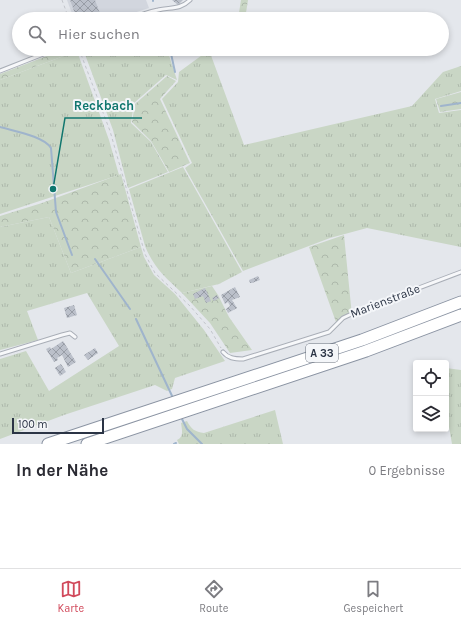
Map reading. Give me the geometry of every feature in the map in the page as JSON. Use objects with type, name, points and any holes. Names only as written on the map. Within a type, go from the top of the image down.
[{"type":"highway","name":"A 33","points":[[48,444],[362,340],[461,302]]},
{"type":"highway","name":"A 33","points":[[87,444],[366,351],[461,315]]},
{"type":"lane","points":[[153,12],[177,8],[185,5],[190,0]]},
{"type":"lane","points":[[0,71],[38,56]]},
{"type":"lane","name":"Marienstraße","points":[[223,352],[233,359],[242,358],[329,332],[343,318],[358,311],[461,272]]},
{"type":"lane","points":[[0,354],[62,335],[70,334],[75,337]]},
{"type":"path","points":[[62,0],[66,12]]},
{"type":"path","points":[[82,56],[110,131],[145,254],[155,273],[190,306],[210,329],[223,352]]},
{"type":"shaded area","points":[[67,0],[146,0],[149,8],[137,12],[71,12]]},
{"type":"green space","points":[[241,0],[248,0],[246,12],[239,12]]},
{"type":"green space","points":[[47,56],[64,56],[0,80],[0,74]]},
{"type":"green space","points":[[64,56],[79,56],[109,140],[119,175],[0,214],[0,80]]},
{"type":"green space","points":[[86,56],[169,56],[177,80],[166,75],[134,103],[131,123],[151,142],[168,172],[128,188],[113,130]]},
{"type":"green space","points":[[201,56],[211,56],[244,145],[412,106],[443,72],[461,66],[461,91],[435,99],[439,113],[461,110],[461,247],[367,228],[330,238],[243,271],[185,168],[192,163],[162,99],[178,82],[179,72]]},
{"type":"green space","points":[[167,76],[176,81],[160,99],[190,163],[169,172],[151,141],[132,122],[135,104]]},
{"type":"green space","points":[[461,92],[461,109],[440,112],[436,99]]},
{"type":"green space","points":[[183,167],[242,272],[219,284],[182,293],[160,272],[148,254],[129,189]]},
{"type":"green space","points":[[121,174],[141,247],[71,273],[49,217],[0,227],[0,216],[42,203]]},
{"type":"green space","points":[[49,217],[71,273],[141,247],[144,257],[154,275],[175,294],[204,330],[225,361],[175,378],[172,389],[167,391],[155,385],[64,415],[0,439],[0,359],[26,351],[49,391],[119,346],[87,293],[27,311],[38,340],[0,350],[0,227]]},
{"type":"green space","points":[[344,235],[352,316],[336,322],[309,247]]},
{"type":"green space","points":[[212,286],[229,317],[252,350],[230,353],[210,323],[182,293]]},
{"type":"green space","points":[[449,368],[461,370],[461,444],[452,444],[449,427]]},
{"type":"green space","points":[[275,410],[283,444],[179,444],[177,440],[182,435],[181,423],[187,421],[194,430],[204,433]]},
{"type":"building","points":[[70,0],[95,0],[99,12],[74,12]]},
{"type":"building","points":[[172,0],[183,0],[178,5]]},
{"type":"building","points":[[258,276],[260,280],[250,283],[249,280]]},
{"type":"building","points":[[235,287],[240,297],[232,300],[237,308],[228,313],[226,309],[230,306],[228,302],[225,304],[221,295]]},
{"type":"building","points":[[205,288],[211,301],[206,303],[203,296],[195,299],[193,294]]},
{"type":"building","points":[[217,295],[219,298],[214,301],[212,298]]},
{"type":"building","points":[[74,305],[77,315],[67,318],[64,308]]},
{"type":"building","points":[[63,341],[76,362],[68,367],[62,355],[54,362],[46,349],[50,347],[51,349]]},
{"type":"building","points":[[95,348],[98,353],[88,360],[84,355]]},
{"type":"building","points":[[61,364],[66,372],[60,376],[55,368]]},
{"type":"waterway","points":[[172,56],[175,72]]},
{"type":"waterway","points":[[441,106],[461,103]]},
{"type":"waterway","points":[[0,127],[35,137],[42,140],[51,148],[56,212],[72,255]]},
{"type":"waterway","points":[[95,259],[130,309]]},
{"type":"waterway","points":[[136,319],[173,398]]},
{"type":"waterway","points":[[181,417],[187,429],[202,444]]},
{"type":"place","name":"Reckbach","points":[[53,189]]}]
